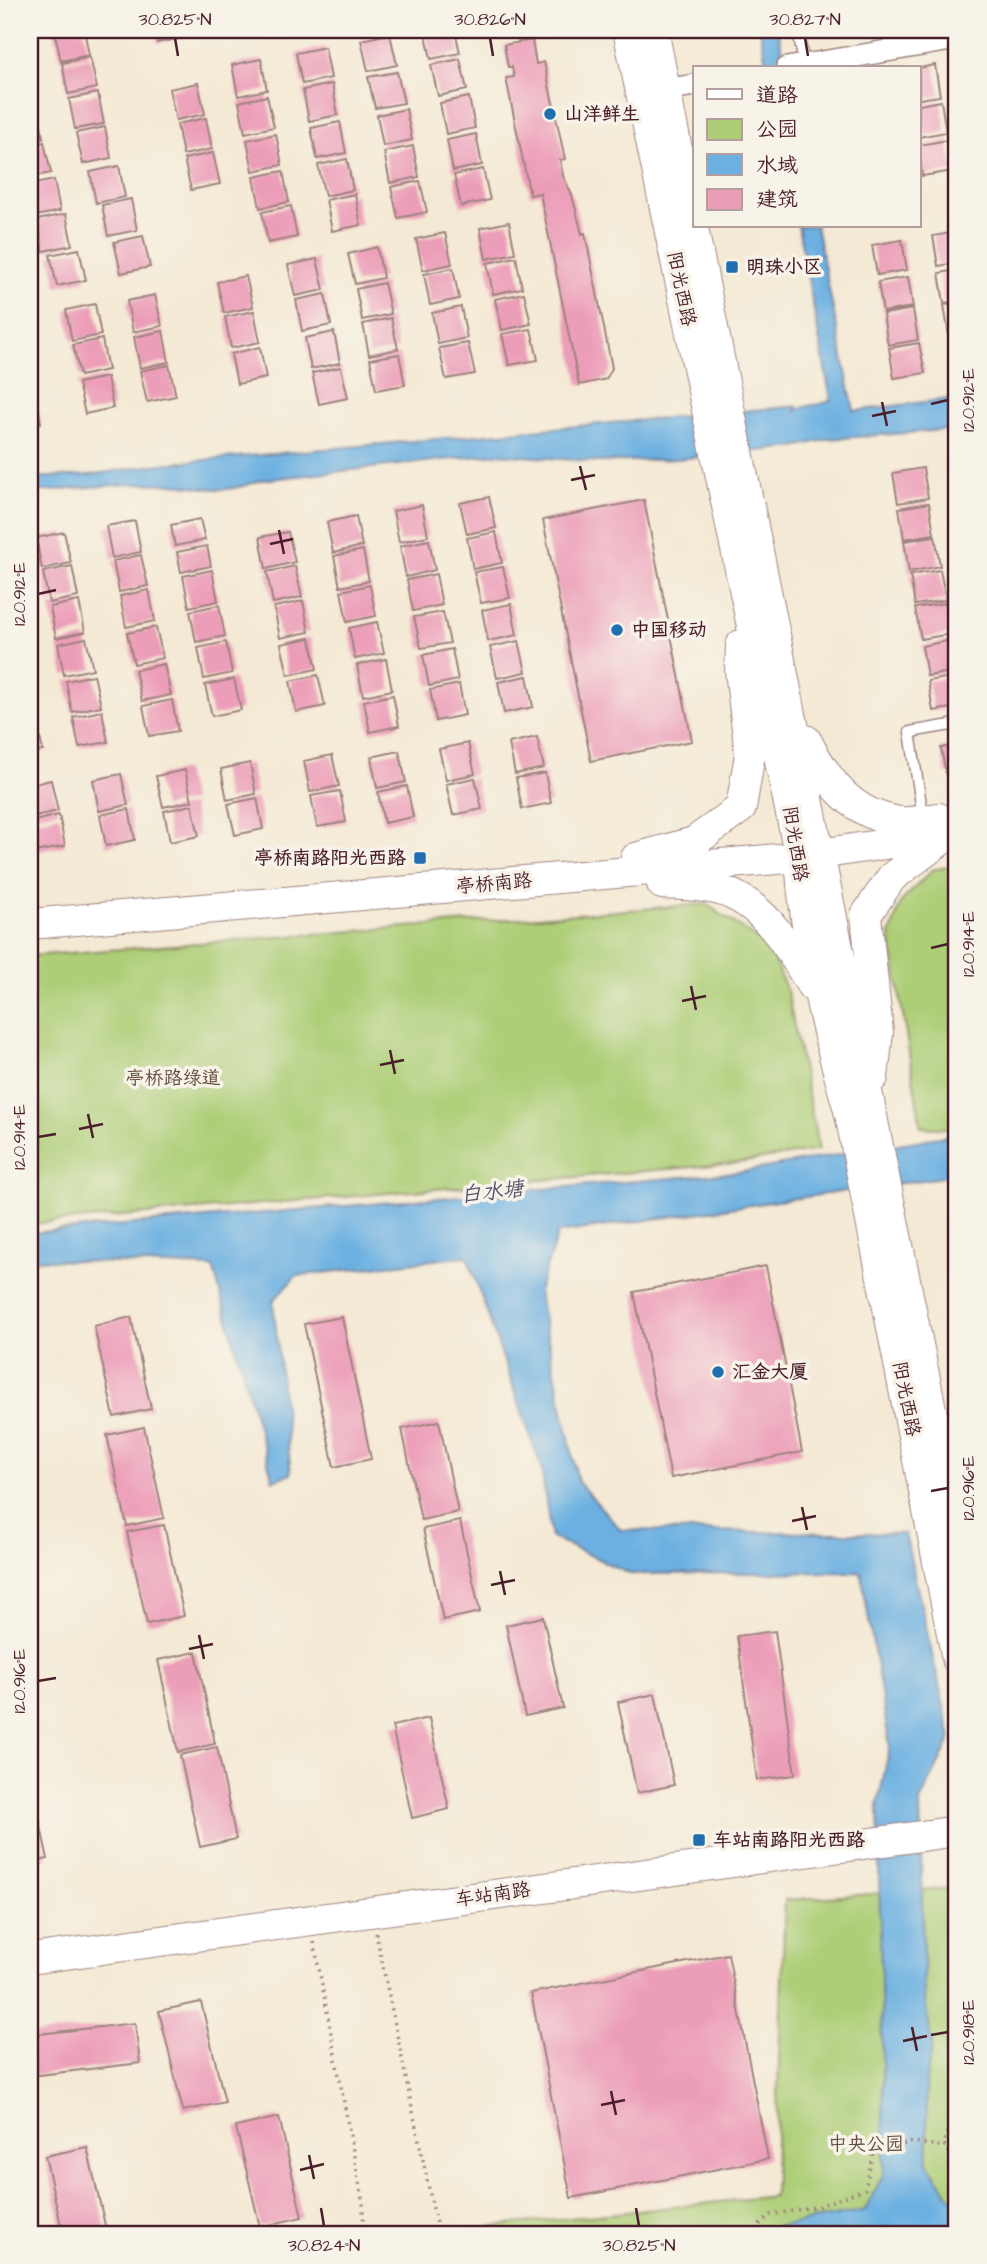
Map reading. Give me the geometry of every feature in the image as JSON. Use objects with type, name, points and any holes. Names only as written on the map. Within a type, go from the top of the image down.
[{"type":"street","name":"阳光西路","points":[[628,30],[653,92],[730,472],[791,709],[810,856],[803,906],[829,1042],[860,1112]]},
{"type":"street","name":"阳光西路","points":[[653,30],[653,92]]},
{"type":"street","points":[[798,66],[957,39]]},
{"type":"street","points":[[653,92],[693,85]]},
{"type":"street","name":"阳光西路","points":[[730,472],[744,599],[810,856],[883,1227],[957,1659]]},
{"type":"street","points":[[564,878],[694,842],[741,808],[750,754],[740,670],[744,599]]},
{"type":"street","points":[[791,709],[822,770],[855,807],[902,822],[947,826]]},
{"type":"street","points":[[860,1112],[878,1032],[866,915],[892,877],[947,826]]},
{"type":"street","name":"亭桥南路","points":[[30,924],[810,856],[947,826]]},
{"type":"street","points":[[564,878],[713,888],[748,903],[778,932],[821,1000]]},
{"type":"street","name":"阳光西路","points":[[883,1227],[957,1538]]},
{"type":"street","name":"车站南路","points":[[30,1959],[943,1832]]},
{"type":"lane","points":[[798,30],[798,66]]},
{"type":"lane","points":[[947,826],[910,732],[957,724]]},
{"type":"path","points":[[371,1911],[436,2223],[443,2234]]},
{"type":"path","points":[[957,1915],[950,1950],[951,1979],[957,1993]]},
{"type":"path","points":[[309,1920],[363,2204],[364,2234]]},
{"type":"path","points":[[950,1950],[957,1945]]},
{"type":"path","points":[[957,2113],[943,2143],[957,2164]]},
{"type":"path","points":[[749,2234],[770,2215],[819,2206],[865,2189],[873,2152],[913,2142],[945,2147]]},
{"type":"green space","points":[[957,865],[957,1129],[921,1127],[890,935],[901,902],[932,870]]},
{"type":"green space","name":"亭桥路绿道","points":[[706,904],[769,947],[787,991],[819,1150],[738,1163],[30,1224],[30,956]]},
{"type":"green space","name":"中央公园","points":[[957,1888],[957,2234],[423,2234],[774,2196],[785,1900]]},
{"type":"water","points":[[760,30],[778,30],[785,66],[767,66]]},
{"type":"water","points":[[798,228],[816,228],[854,411],[957,398],[957,429],[828,439],[795,447],[677,459],[601,462],[497,454],[261,480],[225,489],[154,483],[30,492],[30,478],[90,475],[161,464],[797,406],[796,411],[831,400]]},
{"type":"water","points":[[950,1135],[957,1136],[957,1175],[558,1233],[538,1292],[578,1482],[621,1530],[905,1534],[951,1738],[920,1802],[924,1995],[932,2043],[926,2080],[928,2164],[957,2206],[957,2234],[762,2234],[776,2227],[865,2210],[884,2173],[878,1804],[890,1746],[861,1572],[630,1574],[551,1537],[541,1466],[467,1256],[296,1276],[273,1301],[291,1474],[273,1480],[213,1267],[30,1259],[30,1233],[742,1172]]},
{"type":"building","points":[[54,30],[84,30],[89,55],[61,61]]},
{"type":"building","points":[[155,30],[185,30],[186,37],[157,43]]},
{"type":"building","points":[[225,30],[250,30],[250,31],[227,36]]},
{"type":"building","points":[[425,30],[455,30],[460,53],[431,59]]},
{"type":"building","points":[[390,34],[397,65],[368,71],[361,40]]},
{"type":"building","points":[[532,40],[536,64],[544,62],[565,159],[560,160],[563,176],[572,195],[582,234],[585,233],[612,368],[606,379],[579,385],[540,193],[530,195],[506,78],[514,77],[512,67],[508,67],[504,45]]},
{"type":"building","points":[[325,47],[331,78],[302,84],[296,53]]},
{"type":"building","points":[[90,57],[97,88],[68,94],[62,63]]},
{"type":"building","points":[[261,59],[267,90],[238,96],[232,65]]},
{"type":"building","points":[[460,59],[467,90],[438,96],[431,65]]},
{"type":"building","points":[[935,65],[940,96],[920,99],[920,68]]},
{"type":"building","points":[[397,72],[404,103],[375,108],[368,77]]},
{"type":"building","points":[[30,78],[36,103],[30,104]]},
{"type":"building","points":[[198,83],[205,114],[176,120],[169,89]]},
{"type":"building","points":[[332,84],[338,115],[309,121],[303,90]]},
{"type":"building","points":[[98,93],[104,124],[75,129],[69,99]]},
{"type":"building","points":[[267,96],[274,127],[245,133],[239,102]]},
{"type":"building","points":[[469,97],[475,128],[446,134],[440,103]]},
{"type":"building","points":[[941,101],[946,132],[920,137],[920,105]]},
{"type":"building","points":[[37,107],[43,138],[30,141],[30,109]]},
{"type":"building","points":[[406,109],[412,140],[383,146],[377,115]]},
{"type":"building","points":[[206,118],[212,149],[183,155],[177,124]]},
{"type":"building","points":[[340,122],[346,153],[317,159],[311,128]]},
{"type":"building","points":[[105,127],[111,158],[83,164],[76,133]]},
{"type":"building","points":[[276,134],[282,165],[253,171],[247,140]]},
{"type":"building","points":[[476,134],[482,165],[453,171],[447,140]]},
{"type":"building","points":[[948,140],[953,171],[922,176],[920,145]]},
{"type":"building","points":[[44,142],[51,173],[30,177],[30,145]]},
{"type":"building","points":[[413,146],[419,177],[390,183],[384,152]]},
{"type":"building","points":[[213,153],[220,184],[191,190],[184,159]]},
{"type":"building","points":[[347,159],[353,190],[325,196],[318,165]]},
{"type":"building","points":[[119,166],[125,197],[96,203],[90,172]]},
{"type":"building","points":[[483,169],[490,200],[461,206],[454,175]]},
{"type":"building","points":[[283,171],[289,202],[260,208],[254,177]]},
{"type":"building","points":[[54,180],[60,211],[31,217],[30,185]]},
{"type":"building","points":[[420,181],[427,212],[398,218],[391,187]]},
{"type":"building","points":[[355,194],[361,225],[332,231],[326,200]]},
{"type":"building","points":[[131,199],[137,230],[108,236],[102,205]]},
{"type":"building","points":[[291,206],[297,237],[268,243],[262,212]]},
{"type":"building","points":[[66,214],[72,245],[43,251],[37,220]]},
{"type":"building","points":[[509,222],[515,253],[486,259],[480,228]]},
{"type":"building","points":[[957,232],[957,263],[938,266],[933,236]]},
{"type":"building","points":[[445,233],[452,264],[423,270],[416,239]]},
{"type":"building","points":[[143,236],[150,267],[121,273],[114,242]]},
{"type":"building","points":[[902,240],[907,270],[877,275],[872,245]]},
{"type":"building","points":[[377,247],[383,278],[355,284],[348,254]]},
{"type":"building","points":[[79,249],[86,280],[57,286],[50,255]]},
{"type":"building","points":[[516,257],[522,288],[493,294],[487,263]]},
{"type":"building","points":[[317,259],[324,290],[295,296],[288,265]]},
{"type":"building","points":[[453,268],[459,299],[430,305],[424,274]]},
{"type":"building","points":[[957,270],[957,301],[944,303],[939,273]]},
{"type":"building","points":[[246,276],[253,307],[224,313],[217,282]]},
{"type":"building","points":[[908,277],[913,307],[883,312],[878,282]]},
{"type":"building","points":[[384,283],[391,314],[362,320],[356,289]]},
{"type":"building","points":[[524,293],[531,324],[502,330],[495,299]]},
{"type":"building","points":[[325,294],[331,325],[302,331],[296,300]]},
{"type":"building","points":[[155,295],[162,326],[133,332],[127,301]]},
{"type":"building","points":[[957,303],[957,334],[949,336],[944,305]]},
{"type":"building","points":[[95,304],[101,335],[72,341],[66,310]]},
{"type":"building","points":[[461,307],[467,338],[438,344],[432,313]]},
{"type":"building","points":[[913,309],[918,340],[888,345],[883,314]]},
{"type":"building","points":[[254,311],[260,342],[231,348],[225,317]]},
{"type":"building","points":[[391,318],[398,349],[369,355],[363,324]]},
{"type":"building","points":[[531,329],[538,360],[509,365],[502,334]]},
{"type":"building","points":[[163,331],[169,362],[140,368],[134,337]]},
{"type":"building","points":[[334,332],[340,363],[311,369],[305,338]]},
{"type":"building","points":[[957,338],[957,370],[956,370],[950,339]]},
{"type":"building","points":[[102,339],[108,370],[80,376],[73,345]]},
{"type":"building","points":[[468,343],[475,374],[446,379],[439,348]]},
{"type":"building","points":[[919,343],[925,373],[894,378],[889,348]]},
{"type":"building","points":[[260,347],[266,378],[237,384],[231,354]]},
{"type":"building","points":[[399,354],[405,385],[376,390],[370,359]]},
{"type":"building","points":[[169,365],[176,396],[147,402],[140,371]]},
{"type":"building","points":[[341,367],[348,398],[319,404],[312,373]]},
{"type":"building","points":[[30,369],[34,386],[30,387]]},
{"type":"building","points":[[107,377],[113,408],[85,414],[78,383]]},
{"type":"building","points":[[35,392],[41,423],[30,425],[30,393]]},
{"type":"building","points":[[923,468],[928,498],[898,503],[893,473]]},
{"type":"building","points":[[489,497],[496,528],[467,534],[460,503]]},
{"type":"building","name":"中国移动","points":[[644,500],[692,741],[591,761],[543,520]]},
{"type":"building","points":[[929,503],[934,534],[904,539],[899,508]]},
{"type":"building","points":[[422,505],[428,536],[399,542],[393,511]]},
{"type":"building","points":[[356,516],[362,546],[333,553],[327,522]]},
{"type":"building","points":[[200,519],[205,540],[175,546],[171,525]]},
{"type":"building","points":[[135,521],[141,552],[112,558],[106,526]]},
{"type":"building","points":[[64,532],[71,563],[42,569],[36,538]]},
{"type":"building","points":[[288,532],[295,562],[266,569],[260,537]]},
{"type":"building","points":[[496,532],[502,563],[473,569],[467,538]]},
{"type":"building","points":[[935,536],[940,566],[909,572],[904,541]]},
{"type":"building","points":[[429,540],[435,570],[406,577],[400,546]]},
{"type":"building","points":[[207,546],[211,566],[181,572],[177,552]]},
{"type":"building","points":[[363,550],[369,581],[340,587],[334,556]]},
{"type":"building","points":[[141,555],[148,586],[119,592],[113,561]]},
{"type":"building","points":[[72,566],[78,597],[49,603],[43,572]]},
{"type":"building","points":[[295,566],[302,597],[273,603],[267,572]]},
{"type":"building","points":[[503,567],[510,598],[481,603],[474,572]]},
{"type":"building","points":[[212,570],[218,601],[189,607],[183,576]]},
{"type":"building","points":[[940,570],[946,600],[915,605],[910,575]]},
{"type":"building","points":[[436,574],[442,605],[413,611],[407,580]]},
{"type":"building","points":[[370,585],[376,616],[347,622],[341,591]]},
{"type":"building","points":[[149,590],[155,621],[126,627],[120,596]]},
{"type":"building","points":[[79,601],[85,632],[56,638],[50,607]]},
{"type":"building","points":[[303,601],[309,632],[280,638],[274,607]]},
{"type":"building","points":[[946,603],[951,634],[921,639],[915,608]]},
{"type":"building","points":[[511,604],[517,635],[488,641],[482,610]]},
{"type":"building","points":[[219,605],[225,636],[196,642],[190,611]]},
{"type":"building","points":[[443,612],[450,643],[421,648],[414,617]]},
{"type":"building","points":[[377,622],[384,653],[355,659],[349,628]]},
{"type":"building","points":[[156,627],[163,658],[134,664],[127,633]]},
{"type":"building","points":[[86,638],[93,669],[64,675],[58,644]]},
{"type":"building","points":[[310,638],[317,669],[288,675],[281,644]]},
{"type":"building","points":[[952,640],[957,671],[927,676],[922,646]]},
{"type":"building","points":[[519,641],[526,672],[497,678],[490,647]]},
{"type":"building","points":[[226,642],[232,673],[204,679],[198,648]]},
{"type":"building","points":[[452,649],[458,680],[429,686],[423,655]]},
{"type":"building","points":[[386,659],[392,690],[363,696],[357,665]]},
{"type":"building","points":[[164,664],[171,695],[142,701],[135,670]]},
{"type":"building","points":[[94,675],[101,706],[72,712],[66,681]]},
{"type":"building","points":[[318,675],[325,706],[296,712],[290,681]]},
{"type":"building","points":[[527,676],[533,707],[504,713],[498,682]]},
{"type":"building","points":[[957,676],[957,707],[933,711],[928,681]]},
{"type":"building","points":[[234,679],[241,710],[212,716],[205,685]]},
{"type":"building","points":[[459,684],[465,715],[436,721],[430,690]]},
{"type":"building","points":[[30,695],[35,715],[30,716]]},
{"type":"building","points":[[393,695],[399,726],[370,732],[364,701]]},
{"type":"building","points":[[172,700],[178,731],[149,736],[143,706]]},
{"type":"building","points":[[102,711],[108,742],[79,747],[73,717]]},
{"type":"building","points":[[36,720],[43,751],[30,753],[30,721]]},
{"type":"building","points":[[537,737],[544,768],[515,774],[509,743]]},
{"type":"building","points":[[468,743],[475,774],[446,780],[439,749]]},
{"type":"building","points":[[957,745],[957,772],[946,774],[941,748]]},
{"type":"building","points":[[399,751],[406,782],[377,788],[371,757]]},
{"type":"building","points":[[332,755],[339,786],[310,792],[304,761]]},
{"type":"building","points":[[250,763],[256,794],[227,800],[221,769]]},
{"type":"building","points":[[185,770],[192,801],[163,807],[156,776]]},
{"type":"building","points":[[545,773],[551,803],[522,809],[516,778]]},
{"type":"building","points":[[121,774],[128,805],[99,811],[93,780]]},
{"type":"building","points":[[475,778],[482,809],[453,815],[446,784]]},
{"type":"building","points":[[51,780],[58,811],[30,817],[30,785]]},
{"type":"building","points":[[407,786],[413,817],[384,823],[378,792]]},
{"type":"building","points":[[340,791],[346,822],[317,827],[311,796]]},
{"type":"building","points":[[257,798],[263,829],[235,835],[228,804]]},
{"type":"building","points":[[192,805],[199,836],[170,842],[164,811]]},
{"type":"building","points":[[129,809],[135,840],[106,846],[100,815]]},
{"type":"building","points":[[59,815],[65,846],[36,852],[30,822]]},
{"type":"building","name":"汇金大厦","points":[[766,1266],[802,1452],[671,1478],[634,1292]]},
{"type":"building","points":[[131,1317],[151,1409],[114,1417],[94,1326]]},
{"type":"building","points":[[342,1317],[371,1459],[334,1467],[304,1324]]},
{"type":"building","points":[[439,1421],[458,1512],[421,1520],[402,1429]]},
{"type":"building","points":[[144,1427],[164,1518],[127,1526],[107,1435]]},
{"type":"building","points":[[460,1521],[480,1612],[443,1620],[423,1529]]},
{"type":"building","points":[[164,1525],[184,1616],[147,1624],[127,1532]]},
{"type":"building","points":[[543,1617],[563,1708],[525,1716],[506,1625]]},
{"type":"building","points":[[775,1631],[795,1775],[757,1780],[737,1636]]},
{"type":"building","points":[[196,1652],[215,1744],[178,1752],[158,1660]]},
{"type":"building","points":[[655,1694],[674,1785],[637,1793],[618,1702]]},
{"type":"building","points":[[429,1718],[449,1809],[412,1818],[392,1726]]},
{"type":"building","points":[[217,1747],[236,1839],[200,1847],[180,1755]]},
{"type":"building","points":[[30,1778],[48,1859],[30,1863]]},
{"type":"building","points":[[728,1954],[768,2159],[571,2198],[531,1993]]},
{"type":"building","points":[[201,2002],[225,2102],[183,2111],[159,2011]]},
{"type":"building","points":[[135,2023],[140,2063],[30,2076],[30,2035]]},
{"type":"building","points":[[279,2117],[302,2217],[260,2227],[236,2127]]},
{"type":"building","points":[[87,2147],[107,2234],[63,2234],[45,2156]]},
{"type":"place","name":"山洋鲜生","points":[[550,114]]},
{"type":"place","name":"明珠小区","points":[[732,267]]},
{"type":"place","name":"中国移动","points":[[617,630]]},
{"type":"place","name":"亭桥南路阳光西路","points":[[420,858]]},
{"type":"place","name":"汇金大厦","points":[[718,1372]]},
{"type":"place","name":"车站南路阳光西路","points":[[699,1840]]},
{"type":"water label","name":"白水塘","points":[[492,1192]]}]
